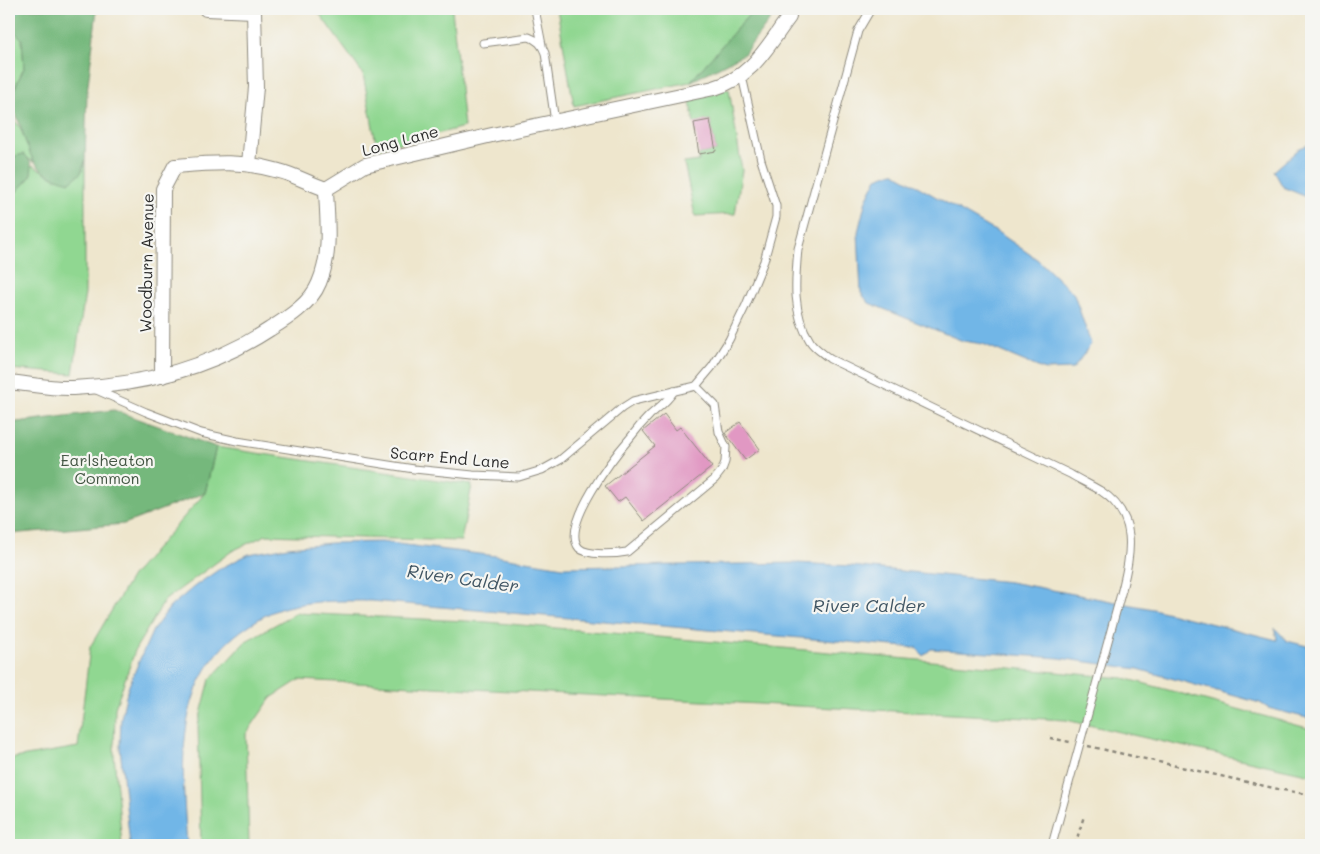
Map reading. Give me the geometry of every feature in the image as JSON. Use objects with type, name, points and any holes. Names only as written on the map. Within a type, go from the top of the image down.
[{"type":"street","points":[[206,9],[254,11],[256,88],[249,164]]},
{"type":"street","name":"Long Lane","points":[[326,189],[365,165],[730,83],[742,76],[757,60],[791,13]]},
{"type":"street","name":"Woodburn Avenue","points":[[162,376],[163,189],[175,166],[220,162],[249,164],[281,171],[326,189]]},
{"type":"street","points":[[9,382],[71,388],[135,382],[189,369],[252,341],[306,302],[319,284],[328,255],[326,189]]},
{"type":"lane","points":[[535,9],[545,53],[555,122]]},
{"type":"lane","points":[[871,9],[858,32],[798,250],[794,282],[797,311],[810,342],[830,359],[1070,474],[1102,492],[1119,508],[1128,523],[1130,549],[1122,590],[1052,845]]},
{"type":"lane","points":[[483,42],[529,36],[542,45]]},
{"type":"lane","points":[[674,391],[668,401],[650,416],[629,438],[598,481],[581,509],[576,527],[577,544],[580,549],[586,552],[597,553],[616,554],[627,552],[715,479],[726,462],[726,447],[719,432],[715,405],[696,386],[712,367],[746,305],[758,276],[776,217],[776,206],[761,160],[742,76]]},
{"type":"lane","name":"Scarr End Lane","points":[[89,387],[201,433],[237,441],[414,469],[496,477],[519,477],[542,470],[560,460],[633,401],[696,386]]},
{"type":"path","points":[[1050,738],[1078,744]]},
{"type":"path","points":[[1087,746],[1311,795]]},
{"type":"path","points":[[1075,845],[1084,816]]},
{"type":"green space","points":[[9,9],[97,9],[87,93],[85,161],[81,173],[70,182],[56,178],[38,166],[29,150],[17,117],[10,105],[9,100],[24,68],[22,39],[9,26]]},
{"type":"green space","points":[[319,9],[452,9],[464,127],[377,149],[363,74],[319,13]]},
{"type":"green space","points":[[557,9],[754,9],[690,82],[574,106]]},
{"type":"green space","points":[[754,9],[778,9],[744,54],[690,82]]},
{"type":"green space","points":[[9,26],[22,39],[24,68],[9,99]]},
{"type":"green space","points":[[729,89],[742,170],[735,214],[695,216],[684,163],[699,161],[699,154],[716,151],[710,120],[694,123],[689,96]]},
{"type":"green space","points":[[9,114],[20,127],[34,163],[23,154],[9,165]]},
{"type":"green space","points":[[24,154],[31,164],[31,176],[9,200],[9,165],[15,156]]},
{"type":"green space","points":[[85,161],[85,293],[73,374],[9,369],[9,200],[31,176],[32,165],[55,178],[81,173]]},
{"type":"green space","name":"Earlsheaton Common","points":[[114,410],[216,447],[205,493],[124,524],[9,534],[9,423]]},
{"type":"green space","points":[[216,447],[472,485],[461,541],[266,535],[232,551],[165,600],[136,648],[115,708],[114,755],[122,845],[9,845],[9,759],[78,747],[90,647],[132,576],[205,493]]},
{"type":"green space","points":[[296,613],[487,622],[1124,678],[1311,729],[1311,775],[1066,720],[299,680],[271,698],[246,734],[249,845],[201,845],[198,725],[210,679],[246,641]]},
{"type":"water","points":[[1311,144],[1311,199],[1283,187],[1274,171],[1300,148]]},
{"type":"water","points":[[893,172],[1002,235],[1038,260],[1074,294],[1091,344],[1073,369],[1045,370],[983,344],[963,341],[869,303],[861,293],[858,232],[866,200],[877,178]]},
{"type":"water","name":"River Calder","points":[[381,542],[496,556],[563,567],[797,563],[851,566],[1010,582],[1153,609],[1277,640],[1275,628],[1287,641],[1311,647],[1311,719],[1138,669],[1059,658],[931,649],[923,656],[917,648],[371,601],[308,603],[275,611],[246,627],[219,652],[203,676],[192,702],[186,729],[184,787],[187,845],[130,845],[120,747],[121,718],[128,688],[140,659],[153,630],[170,607],[221,568],[249,554],[288,547],[331,543]]},
{"type":"building","points":[[710,120],[716,151],[699,154],[694,123]]},
{"type":"building","points":[[664,414],[676,430],[680,427],[712,467],[644,521],[625,497],[618,502],[605,486],[655,446],[643,431]]},
{"type":"building","points":[[740,422],[760,449],[745,460],[725,433]]},
{"type":"waterway","points":[[9,17],[19,9]]}]
